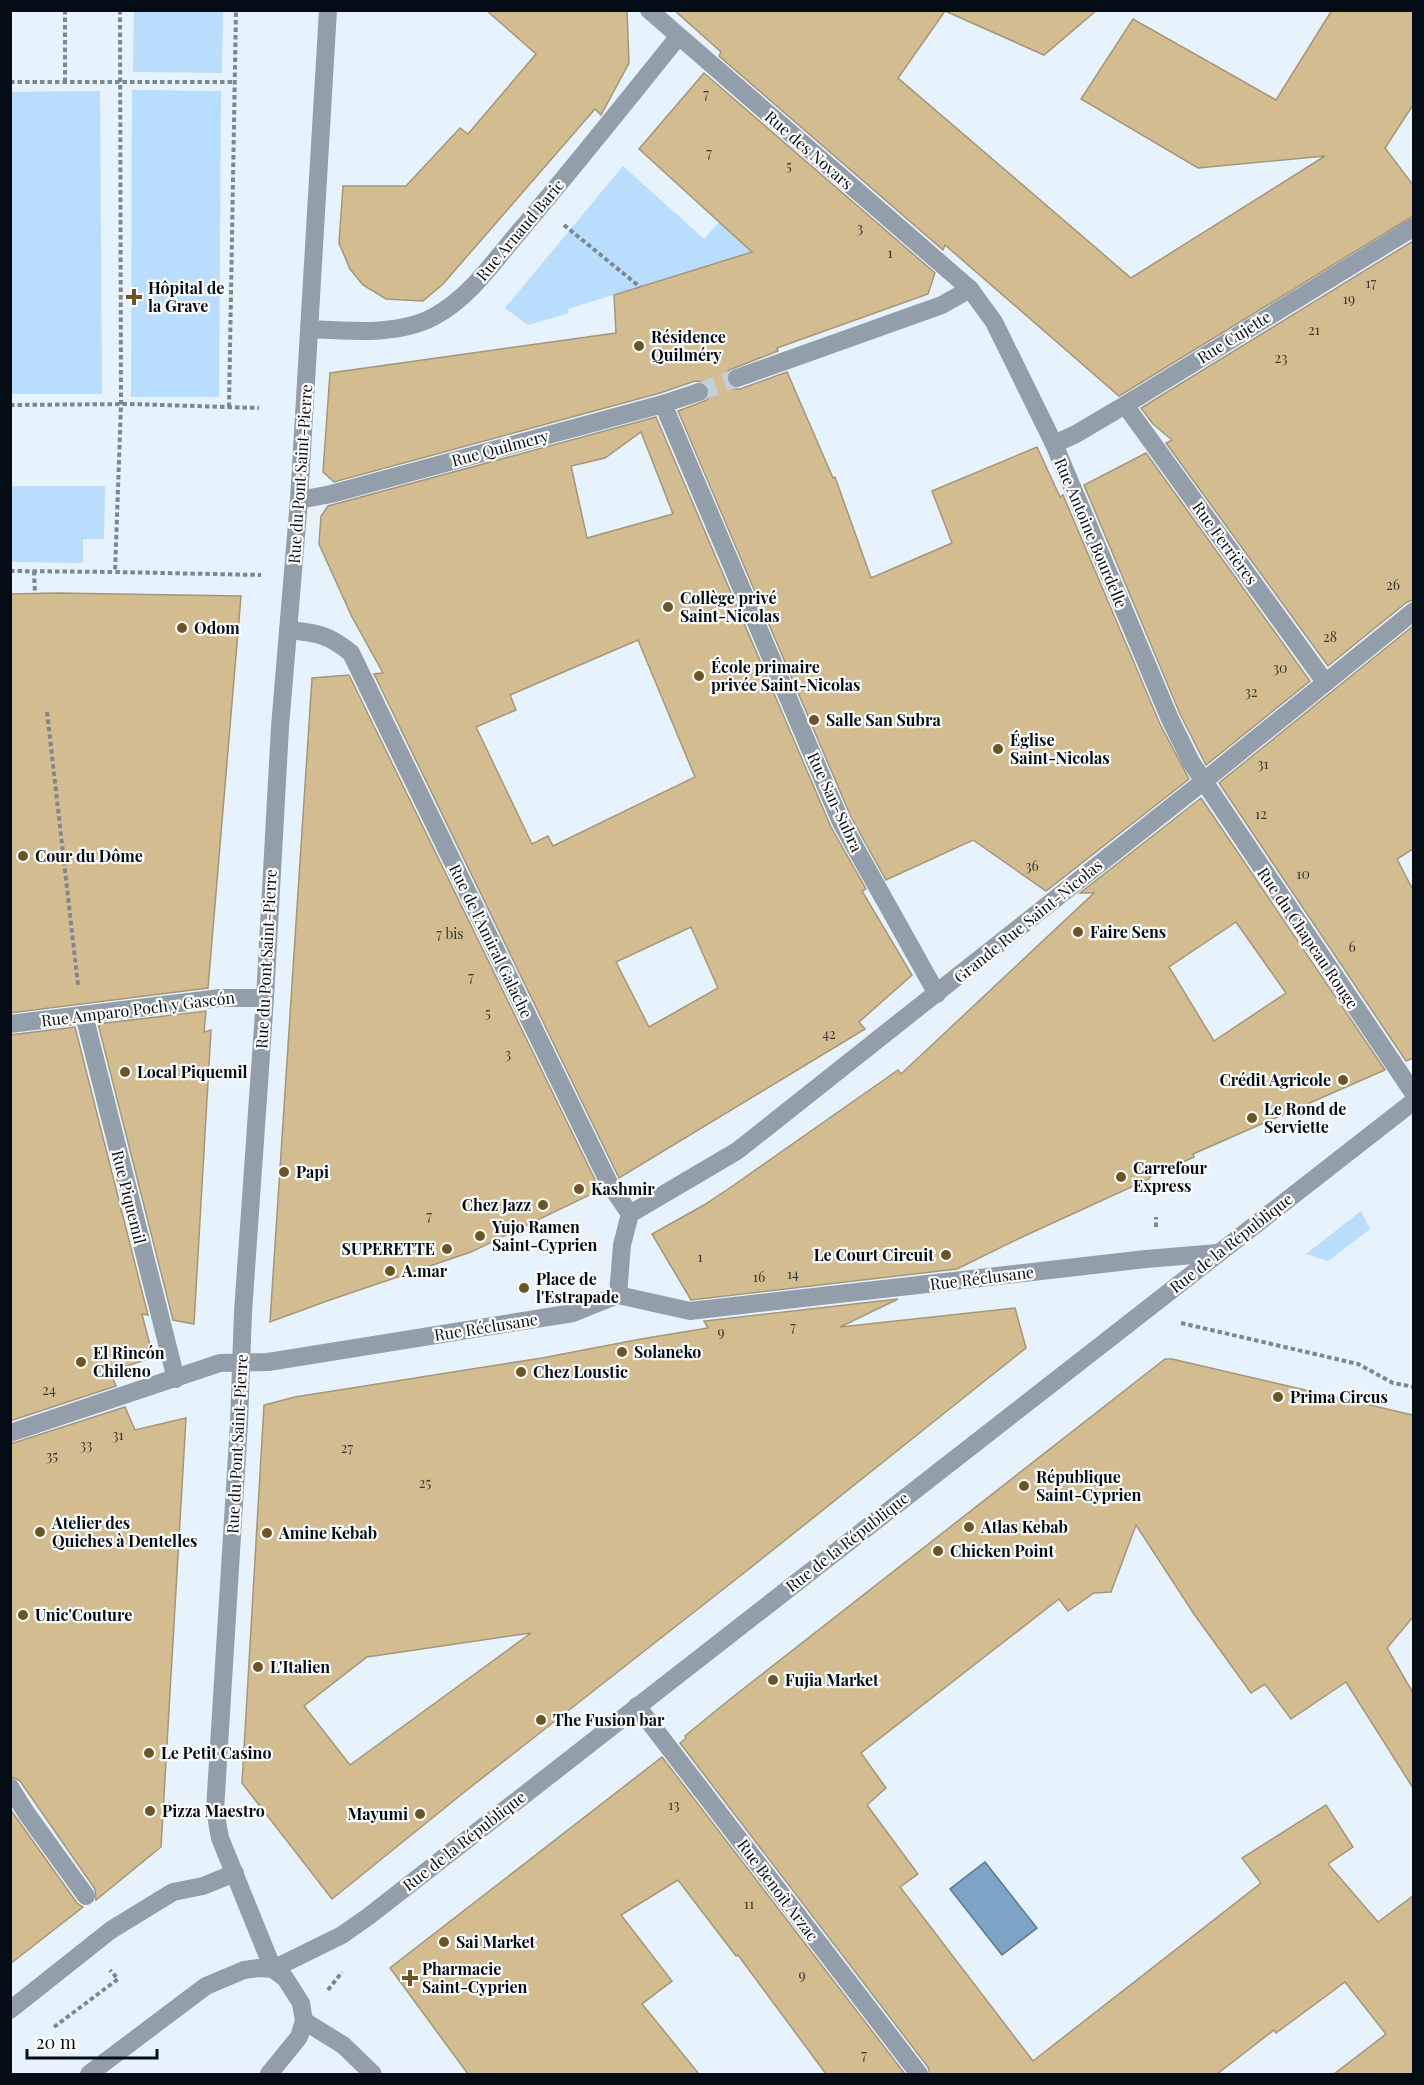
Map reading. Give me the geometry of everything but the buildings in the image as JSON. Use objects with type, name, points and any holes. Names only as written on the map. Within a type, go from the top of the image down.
[{"type":"street","name":"Rue du Pont Saint-Pierre","points":[[273,1969],[220,1838],[215,1810],[242,1362],[243,1312],[265,998],[280,727],[299,500],[328,10]]},
{"type":"street","name":"Rue des Novars","points":[[649,10],[970,289]]},
{"type":"street","name":"Rue Arnaud Baric","points":[[309,329],[365,331],[408,326],[435,316],[468,291],[548,198],[678,37]]},
{"type":"street","name":"Rue Cujette","points":[[1054,444],[1076,434],[1125,405],[1413,227]]},
{"type":"street","points":[[737,378],[942,305],[970,289]]},
{"type":"street","name":"Rue Antoine Bourdelle","points":[[970,289],[994,322],[1054,444],[1170,718],[1191,762],[1204,781]]},
{"type":"street","name":"Rue Quilmery","points":[[299,500],[331,494],[663,404],[699,392]]},
{"type":"street","name":"Rue San-Subra","points":[[663,404],[841,822],[937,994]]},
{"type":"street","name":"Rue Ferrières","points":[[1125,405],[1325,682]]},
{"type":"street","name":"Grande Rue Saint-Nicolas","points":[[630,1214],[737,1151],[1204,781],[1413,611]]},
{"type":"street","name":"Rue de l'Amiral Galache","points":[[288,630],[312,632],[333,638],[351,653],[610,1185],[630,1214]]},
{"type":"street","name":"Rue du Chapeau Rouge","points":[[1204,781],[1413,1094]]},
{"type":"street","name":"Rue Amparo Poch y Gascón","points":[[10,1024],[220,998],[265,998]]},
{"type":"street","name":"Rue Piquemil","points":[[84,1015],[176,1379]]},
{"type":"street","name":"Rue de la République","points":[[273,1969],[342,1935],[1413,1101]]},
{"type":"street","points":[[618,1295],[622,1245],[630,1214]]},
{"type":"street","name":"Rue Réclusane","points":[[10,1434],[220,1363],[268,1362],[573,1313],[618,1295],[690,1311],[1146,1258],[1218,1252]]},
{"type":"street","name":"Rue Benoît Arzac","points":[[637,1706],[919,2074]]},
{"type":"street","points":[[10,1787],[86,1896]]},
{"type":"street","points":[[10,2010],[111,1930],[173,1892],[203,1886],[234,1873]]},
{"type":"street","points":[[89,2074],[206,1986],[244,1970],[273,1969],[285,1978],[293,1989],[301,2003],[304,2021],[299,2037],[268,2074]]},
{"type":"street","points":[[304,2021],[343,2045],[373,2074]]},
{"type":"path","points":[[65,10],[65,82]]},
{"type":"path","points":[[115,572],[121,405],[120,10]]},
{"type":"path","points":[[229,407],[236,10]]},
{"type":"path","points":[[10,82],[234,82]]},
{"type":"path","points":[[569,229],[640,287]]},
{"type":"path","points":[[10,405],[259,408]]},
{"type":"path","points":[[10,571],[267,575]]},
{"type":"path","points":[[34,571],[35,594]]},
{"type":"path","points":[[47,712],[79,993],[84,1015]]},
{"type":"path","points":[[1179,1322],[1358,1364],[1393,1383],[1413,1387]]},
{"type":"path","points":[[54,2027],[111,1984]]},
{"type":"shaded area","points":[[134,11],[223,11],[222,73],[133,72]]},
{"type":"shaded area","points":[[132,90],[221,91],[219,397],[131,397]]},
{"type":"shaded area","points":[[100,91],[102,394],[11,394],[11,92]]},
{"type":"shaded area","points":[[623,166],[704,239],[719,222],[782,273],[735,313],[712,264],[568,309],[569,313],[528,325],[505,308]]},
{"type":"shaded area","points":[[11,486],[105,486],[104,539],[83,539],[83,563],[11,562]]},
{"type":"shaded area","points":[[1361,1211],[1370,1229],[1328,1261],[1306,1254]]},
{"type":"shaded area","points":[[985,1862],[1037,1928],[1002,1955],[950,1889]]},
{"type":"tunnel","points":[[699,392],[737,378]]},
{"type":"place","name":"Hôpital de la Grave","points":[[134,297]]},
{"type":"place","name":"Résidence Quilméry","points":[[639,346]]},
{"type":"place","name":"Collège privé Saint-Nicolas","points":[[668,607]]},
{"type":"place","name":"Odom","points":[[182,628]]},
{"type":"place","name":"École primaire privée Saint-Nicolas","points":[[699,676]]},
{"type":"place","name":"Salle San Subra","points":[[814,720]]},
{"type":"place","name":"Église Saint-Nicolas","points":[[998,749]]},
{"type":"place","name":"Cour du Dôme","points":[[23,856]]},
{"type":"place","name":"Faire Sens","points":[[1078,932]]},
{"type":"place","name":"Local Piquemil","points":[[125,1072]]},
{"type":"place","name":"Crédit Agricole","points":[[1343,1080]]},
{"type":"place","name":"Le Rond de Serviette","points":[[1252,1118]]},
{"type":"place","name":"Papi","points":[[284,1172]]},
{"type":"place","name":"Carrefour Express","points":[[1121,1177]]},
{"type":"place","name":"Kashmir","points":[[579,1189]]},
{"type":"place","name":"Chez Jazz","points":[[543,1205]]},
{"type":"place","name":"Yujo Ramen Saint-Cyprien","points":[[480,1236]]},
{"type":"place","name":"SUPERETTE","points":[[447,1249]]},
{"type":"place","name":"Le Court Circuit","points":[[946,1255]]},
{"type":"place","name":"A.mar","points":[[390,1271]]},
{"type":"place","name":"Place de l'Estrapade","points":[[524,1288]]},
{"type":"place","name":"Solaneko","points":[[622,1352]]},
{"type":"place","name":"El Rincón Chileno","points":[[81,1362]]},
{"type":"place","name":"Chez Loustic","points":[[521,1372]]},
{"type":"place","name":"Prima Circus","points":[[1278,1397]]},
{"type":"place","name":"République Saint-Cyprien","points":[[1024,1486]]},
{"type":"place","name":"Atlas Kebab","points":[[969,1527]]},
{"type":"place","name":"Atelier des Quiches à Dentelles","points":[[40,1532]]},
{"type":"place","name":"Amine Kebab","points":[[267,1533]]},
{"type":"place","name":"Chicken Point","points":[[938,1551]]},
{"type":"place","name":"Unic'Couture","points":[[23,1615]]},
{"type":"place","name":"L'Italien","points":[[258,1667]]},
{"type":"place","name":"Fujia Market","points":[[773,1680]]},
{"type":"place","name":"The Fusion bar","points":[[541,1720]]},
{"type":"place","name":"Le Petit Casino","points":[[149,1753]]},
{"type":"place","name":"Pizza Maestro","points":[[150,1811]]},
{"type":"place","name":"Mayumi","points":[[420,1814]]},
{"type":"place","name":"Sai Market","points":[[444,1942]]},
{"type":"place","name":"Pharmacie Saint-Cyprien","points":[[410,1978]]}]
